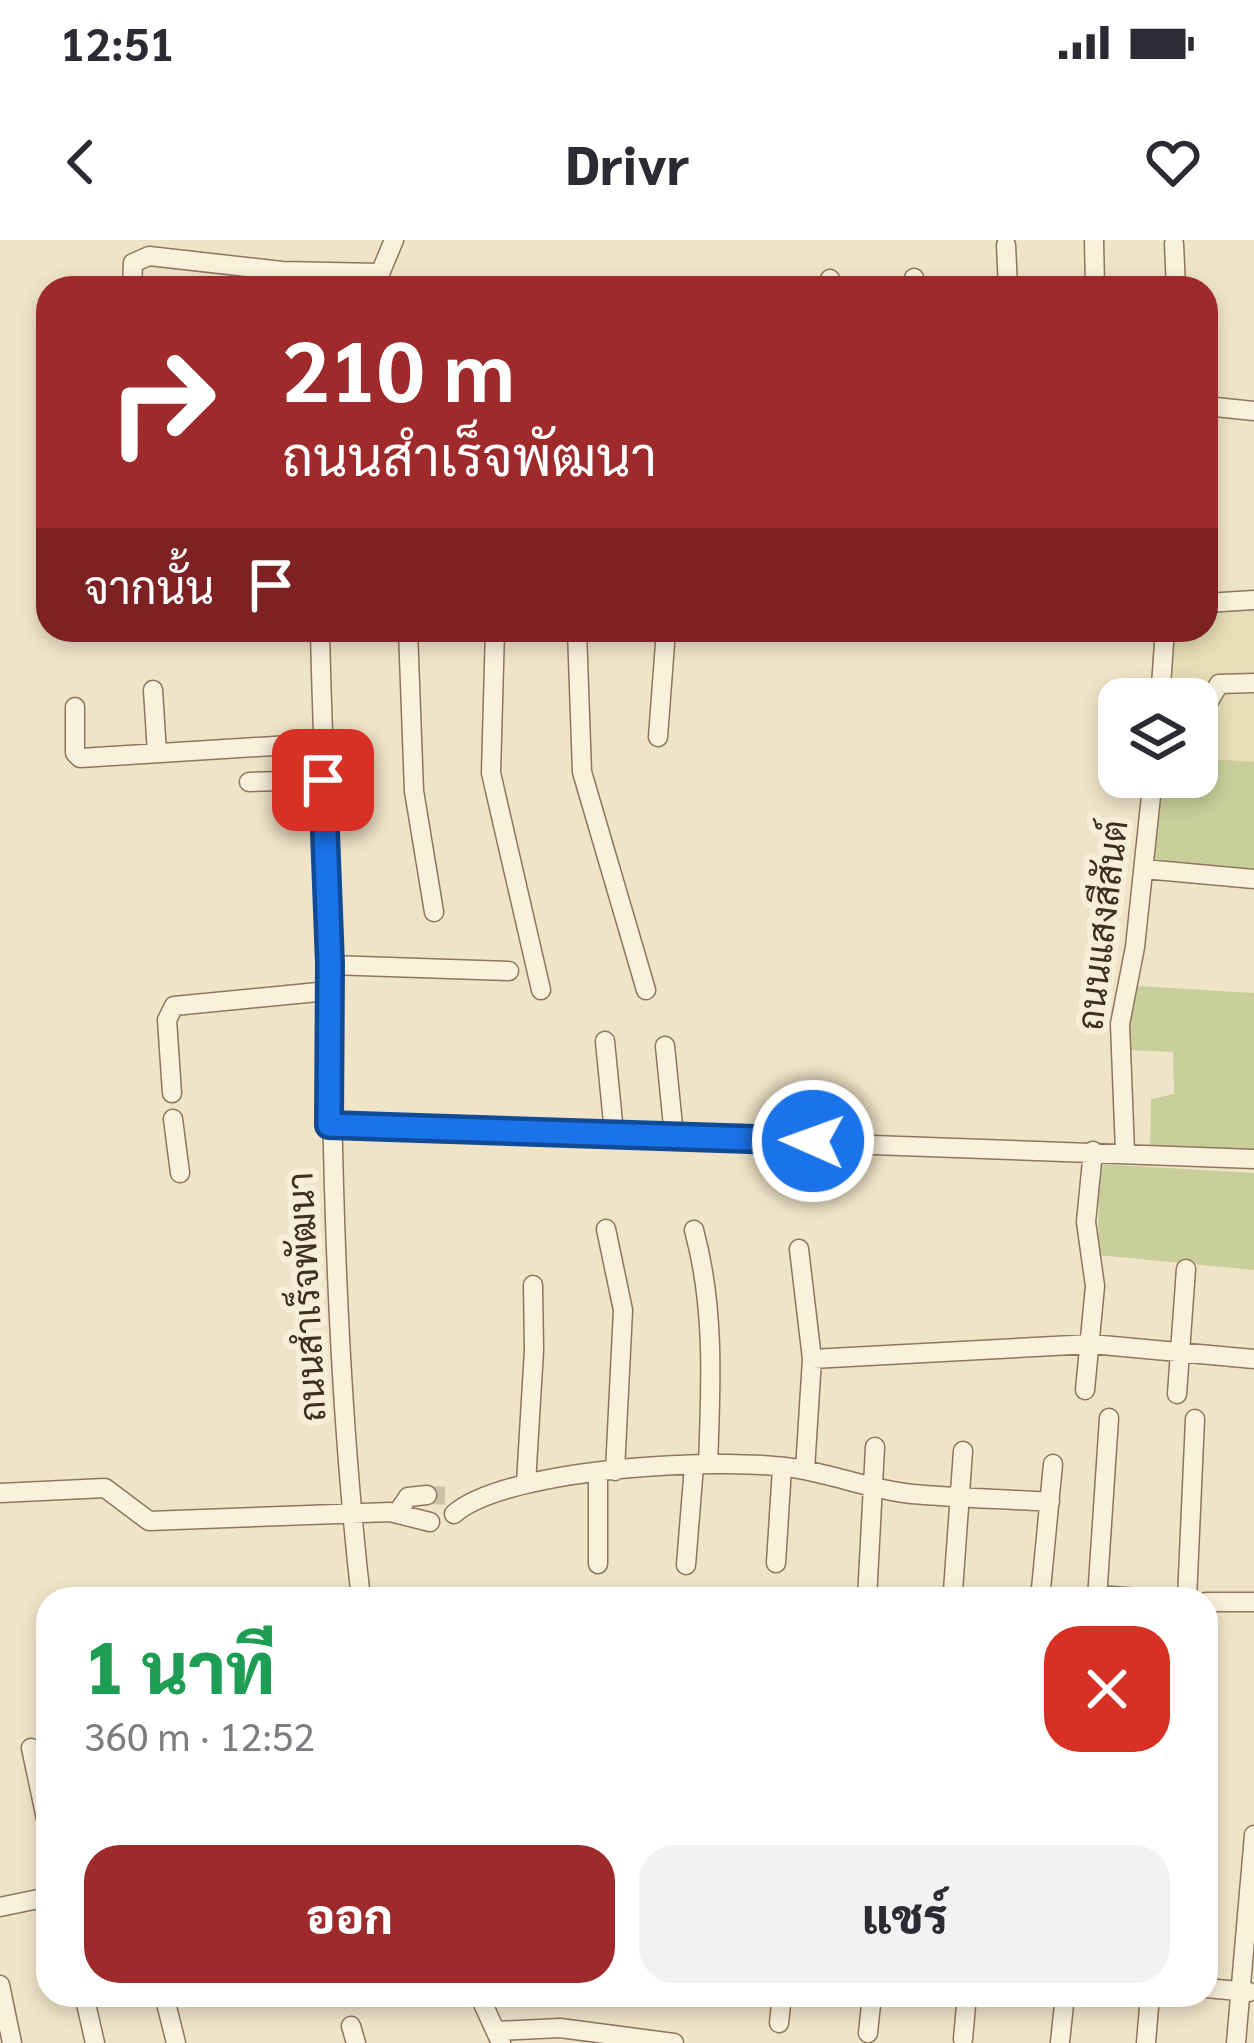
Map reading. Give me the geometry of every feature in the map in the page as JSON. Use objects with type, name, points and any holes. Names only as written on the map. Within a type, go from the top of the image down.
[{"type":"street","points":[[379,276],[394,240]]},
{"type":"street","points":[[1094,240],[1095,276]]},
{"type":"street","points":[[1174,244],[1175,276]]},
{"type":"street","points":[[1006,245],[1008,276]]},
{"type":"street","points":[[132,276],[133,263],[148,256],[265,276]]},
{"type":"street","points":[[1218,407],[1254,410]]},
{"type":"street","points":[[1218,602],[1254,600]]},
{"type":"street","name":"ถนนสำเร็จพัฒนา","points":[[320,642],[330,964],[329,1125],[361,1587]]},
{"type":"street","points":[[408,642],[414,791],[434,912]]},
{"type":"street","points":[[495,642],[491,773],[541,990]]},
{"type":"street","points":[[577,642],[582,772],[646,990]]},
{"type":"street","points":[[658,737],[665,642]]},
{"type":"street","points":[[1162,678],[1164,642]]},
{"type":"street","points":[[1218,686],[1254,683]]},
{"type":"street","points":[[152,691],[157,753]]},
{"type":"street","points":[[75,707],[75,753],[80,758],[322,742]]},
{"type":"street","points":[[249,782],[323,780]]},
{"type":"street","name":"ถนนแสงสีสันต์","points":[[1125,1153],[1120,1024],[1136,947],[1151,798]]},
{"type":"street","points":[[1144,869],[1254,879]]},
{"type":"street","points":[[330,964],[509,971]]},
{"type":"street","points":[[172,1094],[167,1020],[174,1006],[328,991]]},
{"type":"street","points":[[605,1041],[614,1133]]},
{"type":"street","points":[[664,1046],[674,1136]]},
{"type":"street","points":[[172,1119],[180,1173]]},
{"type":"street","points":[[329,1125],[1254,1159]]},
{"type":"street","points":[[1085,1390],[1095,1286],[1086,1222],[1093,1151]]},
{"type":"street","points":[[598,1564],[623,1310],[606,1229]]},
{"type":"street","points":[[686,1565],[712,1373],[708,1289],[694,1230]]},
{"type":"street","points":[[799,1249],[812,1359],[806,1470]]},
{"type":"street","points":[[1177,1394],[1186,1269]]},
{"type":"street","points":[[526,1483],[533,1285]]},
{"type":"street","points":[[812,1359],[1091,1344],[1254,1360]]},
{"type":"street","points":[[1098,1587],[1109,1418]]},
{"type":"street","points":[[1188,1587],[1195,1419]]},
{"type":"street","points":[[867,1587],[874,1447]]},
{"type":"street","points":[[953,1587],[963,1451]]},
{"type":"street","points":[[1041,1587],[1053,1464]]},
{"type":"street","points":[[458,1504],[526,1483],[701,1465],[806,1470],[870,1487],[1050,1502]]},
{"type":"street","points":[[776,1563],[782,1468]]},
{"type":"street","points":[[0,1493],[105,1488],[149,1521],[394,1512],[407,1520],[430,1522]]},
{"type":"street","points":[[394,1512],[408,1497],[428,1495]]},
{"type":"street","points":[[1218,1602],[1254,1602]]},
{"type":"street","points":[[32,1748],[36,1768]]},
{"type":"street","points":[[1236,2043],[1248,1992],[1254,1835]]},
{"type":"street","points":[[0,1907],[36,1900]]},
{"type":"street","points":[[0,1985],[12,2043]]},
{"type":"street","points":[[1218,1989],[1248,1992]]},
{"type":"street","points":[[87,2007],[95,2043]]},
{"type":"street","points":[[167,2007],[176,2043]]},
{"type":"street","points":[[485,2007],[499,2037],[560,2028],[674,2043]]},
{"type":"street","points":[[779,2023],[781,2007]]},
{"type":"street","points":[[868,2033],[871,2007]]},
{"type":"street","points":[[963,2039],[966,2007]]},
{"type":"street","points":[[1060,2042],[1064,2007]]},
{"type":"street","points":[[1146,2043],[1149,2007]]},
{"type":"shaded area","points":[[1218,611],[1254,611],[1254,762],[1218,759],[1218,678],[1170,678],[1173,642],[1218,642]]},
{"type":"green space","points":[[1218,759],[1254,762],[1254,875],[1150,866],[1158,798],[1218,798]]},
{"type":"green space","points":[[1137,986],[1254,993],[1254,1153],[1150,1146],[1151,1099],[1174,1094],[1173,1052],[1128,1050],[1126,1014]]},
{"type":"green space","points":[[1099,1164],[1254,1173],[1254,1270],[1098,1255]]},
{"type":"tunnel","points":[[427,1495],[451,1496]]},
{"type":"route","points":[[323,780],[330,964],[329,1125],[813,1141]]}]
